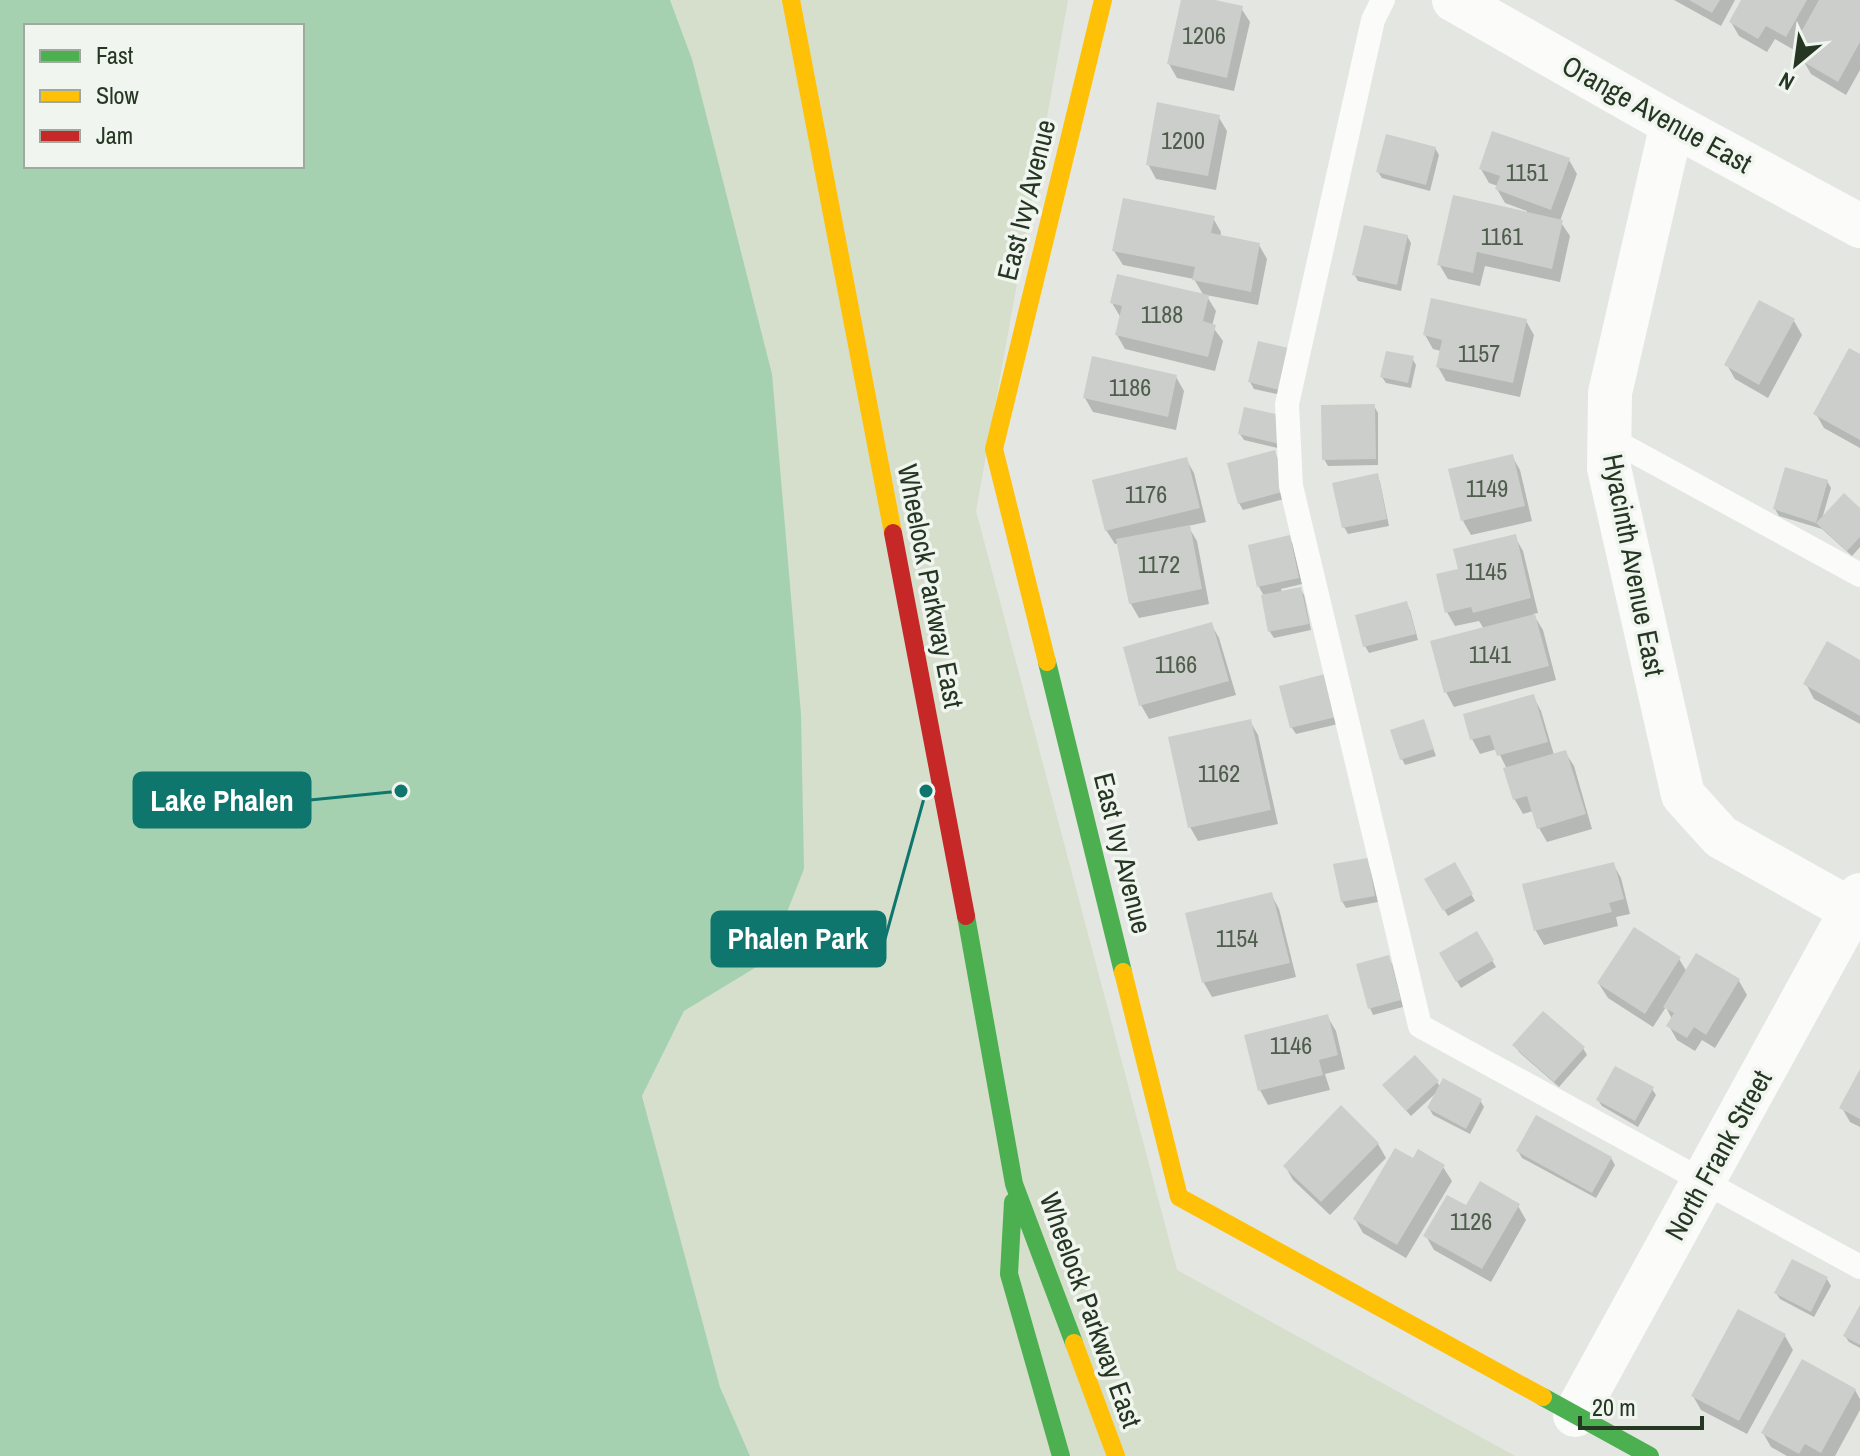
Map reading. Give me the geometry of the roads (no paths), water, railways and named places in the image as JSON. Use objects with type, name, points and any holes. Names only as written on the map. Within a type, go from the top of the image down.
[{"type":"street","name":"Wheelock Parkway East","points":[[791,0],[1014,1184],[1116,1456]]},
{"type":"street","name":"East Ivy Avenue","points":[[1103,0],[994,449],[1179,1197],[1650,1456]]},
{"type":"street","name":"Orange Avenue East","points":[[1454,0],[1860,226]]},
{"type":"street","name":"Hyacinth Avenue East","points":[[1672,124],[1610,393],[1609,468],[1683,795],[1721,837],[1857,907]]},
{"type":"street","name":"North Frank Street","points":[[1575,1415],[1857,907]]},
{"type":"street","name":"Wheelock Parkway East","points":[[1014,1184],[1009,1274],[1061,1456]]},
{"type":"lane","points":[[1383,0],[1373,20],[1287,404],[1291,486],[1420,1026],[1860,1267]]},
{"type":"lane","points":[[1609,438],[1860,575]]},
{"type":"place","name":"Lake Phalen","points":[[401,791]]},
{"type":"place","name":"Phalen Park","points":[[926,791]]}]
